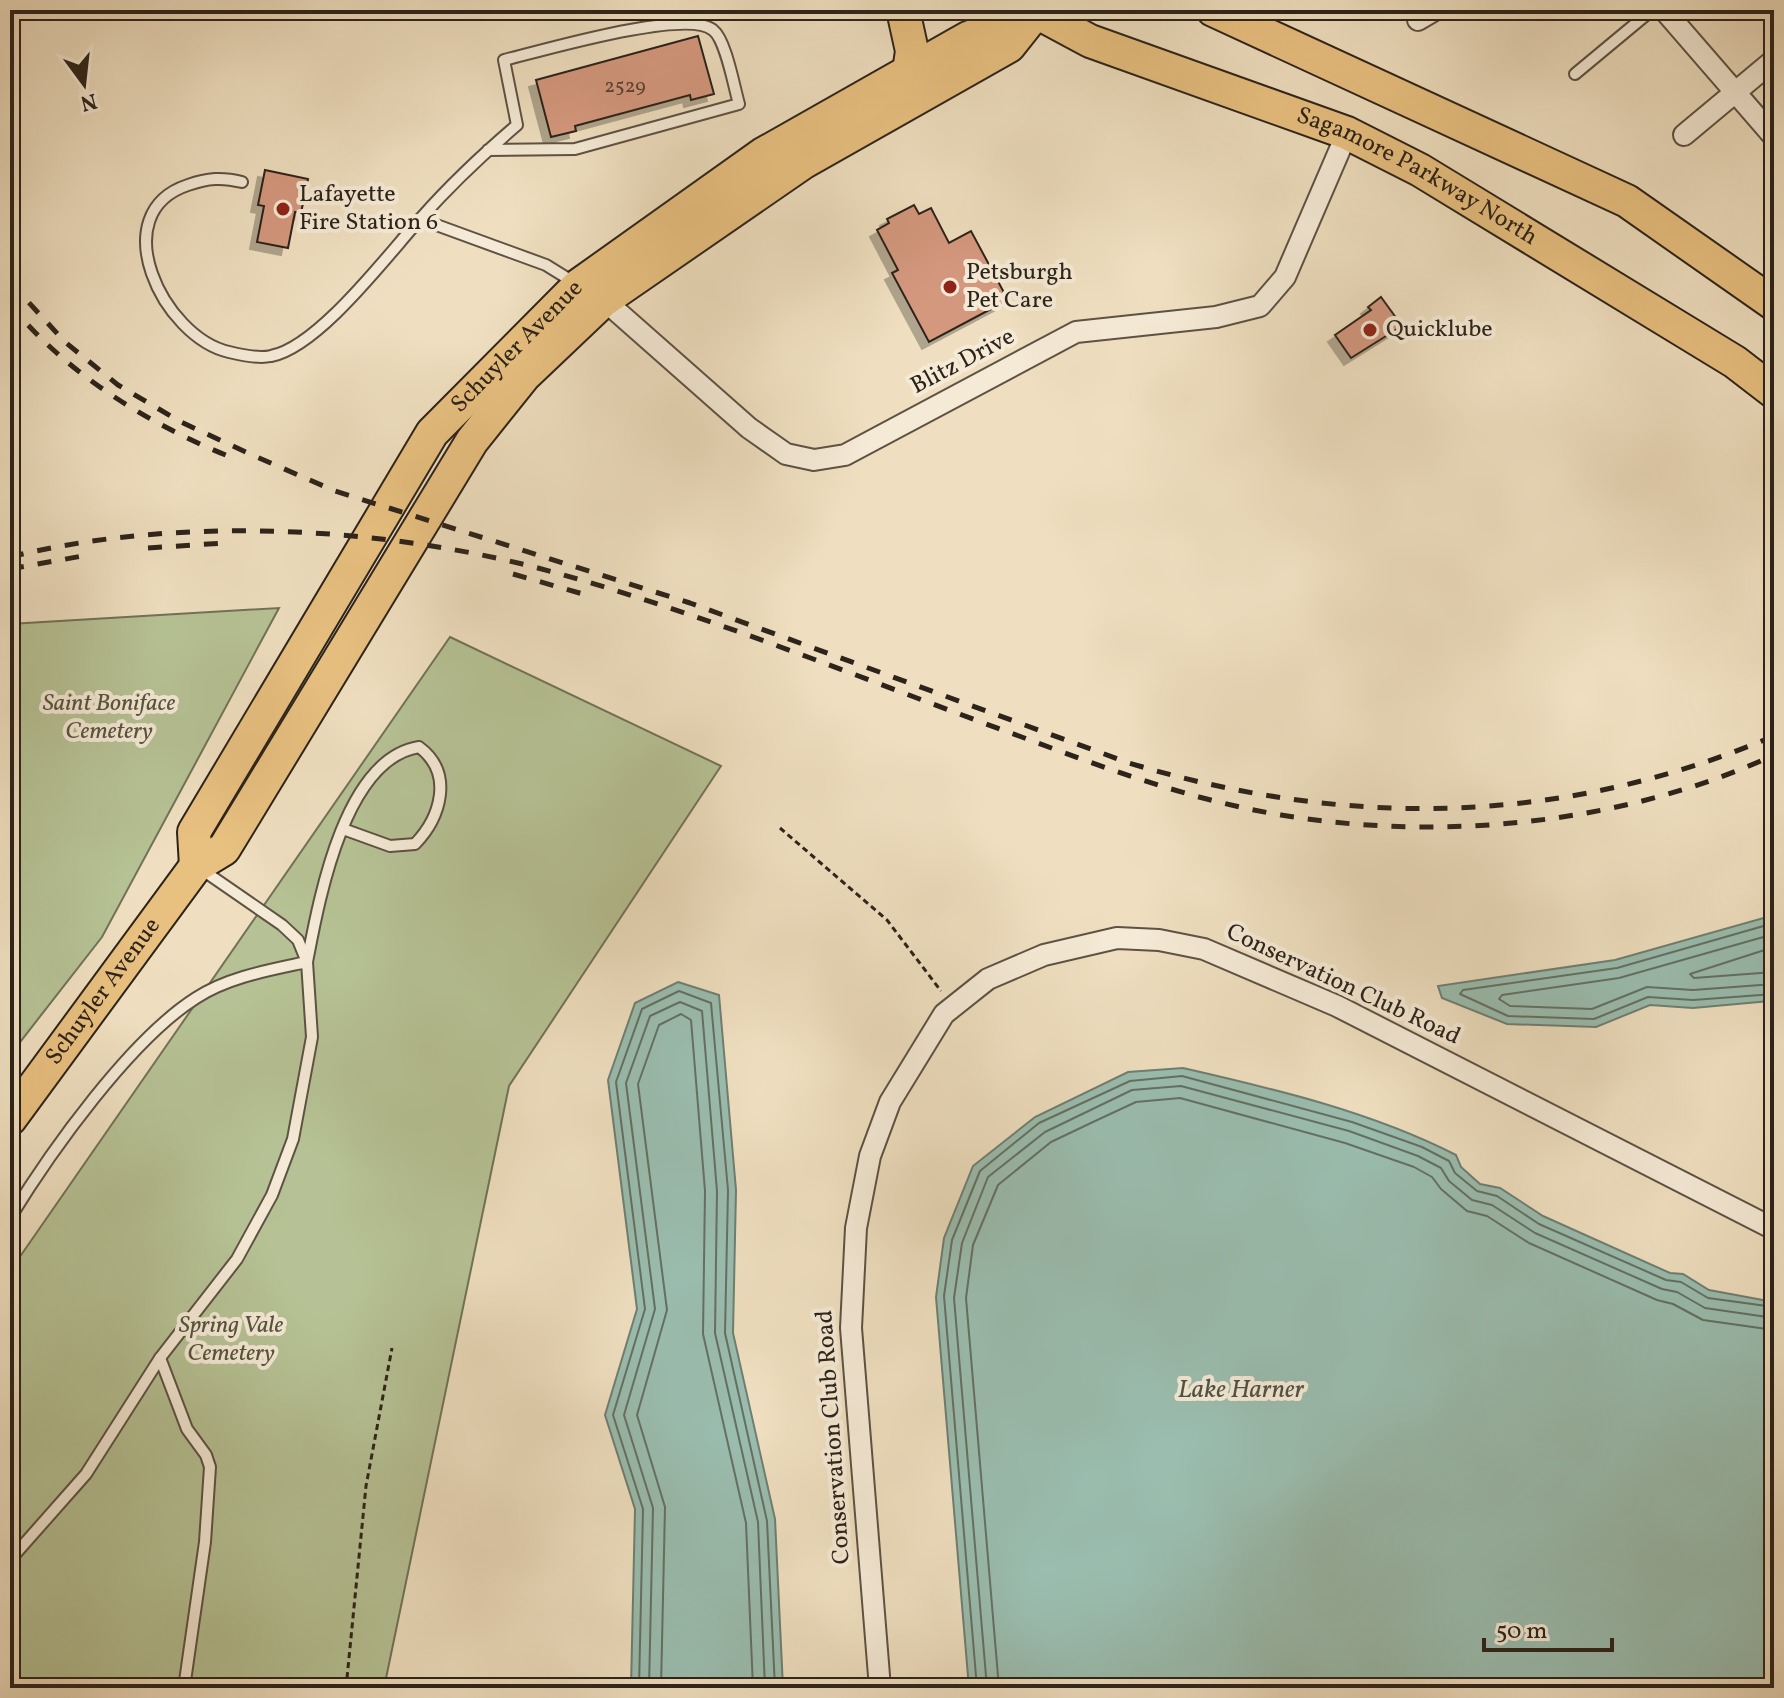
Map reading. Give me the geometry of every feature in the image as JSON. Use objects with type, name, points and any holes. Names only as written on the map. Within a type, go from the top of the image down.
[{"type":"highway","points":[[903,10],[912,51],[909,72]]},
{"type":"highway","points":[[1213,10],[1627,201],[1774,304]]},
{"type":"highway","name":"Schuyler Avenue","points":[[10,1119],[196,866],[224,849],[472,441],[592,292],[763,154],[968,38],[1037,11]]},
{"type":"highway","name":"Schuyler Avenue","points":[[592,292],[804,162],[1009,46],[1037,11]]},
{"type":"highway","name":"Sagamore Parkway North","points":[[1037,11],[1090,41],[1347,133],[1420,170],[1735,362],[1774,392]]},
{"type":"street","points":[[1664,10],[1774,137]]},
{"type":"street","points":[[1684,135],[1774,60]]},
{"type":"street","name":"Blitz Drive","points":[[592,292],[749,428],[786,454],[814,460],[845,455],[1076,332],[1216,317],[1260,306],[1285,277],[1347,133]]},
{"type":"street","name":"Conservation Club Road","points":[[880,1688],[851,1328],[856,1228],[877,1130],[913,1062],[944,1014],[988,979],[1044,955],[1117,938],[1159,940],[1204,949],[1337,1006],[1774,1229]]},
{"type":"lane","points":[[1575,74],[1652,10]]},
{"type":"lane","points":[[242,182],[222,177],[172,190],[158,203],[148,223],[147,249],[152,279],[187,330],[213,349],[241,355],[272,356],[332,316],[373,276],[420,219],[488,150],[517,125],[504,60],[666,22],[705,26],[719,38],[739,104],[575,149],[488,150]]},
{"type":"lane","points":[[420,219],[546,265],[592,292]]},
{"type":"lane","points":[[10,1560],[86,1474],[160,1358],[244,1248],[272,1195],[293,1139],[312,1037],[307,962],[324,884],[343,829],[366,783],[394,755],[419,747],[430,755],[437,768],[440,797],[429,829],[415,844],[390,846],[343,829]]},
{"type":"lane","points":[[196,866],[282,925],[298,940],[307,962]]},
{"type":"lane","points":[[10,1218],[131,1054],[163,1023],[197,997],[222,984],[307,962]]},
{"type":"lane","points":[[160,1358],[187,1429],[206,1455],[210,1467],[205,1542],[184,1688]]},
{"type":"path","points":[[780,828],[887,920],[953,1007]]},
{"type":"path","points":[[346,1688],[366,1486],[392,1348]]},
{"type":"green space","name":"Saint Boniface Cemetery","points":[[279,608],[102,937],[10,1055],[10,624]]},
{"type":"green space","name":"Spring Vale Cemetery","points":[[450,637],[721,766],[509,1086],[384,1688],[10,1688],[10,1271]]},
{"type":"water","points":[[1774,915],[1774,1004],[1770,1001],[1693,1008],[1650,1005],[1596,1027],[1507,1024],[1442,998],[1438,986],[1615,960]]},
{"type":"water","points":[[678,982],[719,995],[736,1190],[733,1333],[775,1519],[783,1688],[631,1688],[635,1509],[605,1415],[637,1309],[608,1080],[635,1003]]},
{"type":"water","name":"Lake Harner","points":[[1183,1068],[1288,1093],[1391,1126],[1456,1155],[1461,1167],[1480,1184],[1500,1188],[1543,1216],[1670,1273],[1683,1274],[1709,1290],[1774,1302],[1774,1688],[969,1688],[936,1297],[944,1238],[973,1166],[1035,1117],[1128,1072]]},
{"type":"building","points":[[698,36],[714,94],[691,100],[690,95],[575,126],[576,131],[551,137],[536,80]]},
{"type":"building","name":"Lafayette Fire Station 6","points":[[265,170],[308,179],[301,213],[295,212],[288,248],[257,242],[264,206],[258,205]]},
{"type":"building","name":"Petsburgh Pet Care","points":[[914,205],[919,214],[931,208],[949,243],[971,231],[1008,300],[929,342],[892,273],[898,270],[877,230],[889,223],[887,219]]},
{"type":"building","name":"Quicklube","points":[[1381,297],[1402,326],[1351,358],[1335,335],[1371,310],[1368,307]]},
{"type":"railway","points":[[10,282],[65,342],[118,385],[181,422],[335,491],[690,603],[1129,763],[1211,784],[1292,799],[1373,807],[1454,808],[1534,801],[1614,787],[1694,766],[1774,736]]},
{"type":"railway","points":[[10,304],[56,352],[109,394],[168,428],[228,456]]},
{"type":"railway","points":[[10,557],[143,535],[212,531],[352,536],[489,556],[671,608],[1148,782],[1247,809],[1343,823],[1405,827],[1532,821],[1656,797],[1774,755]]},
{"type":"railway","points":[[148,548],[224,543]]},
{"type":"railway","points":[[10,569],[88,555]]},
{"type":"railway","points":[[513,574],[590,596]]},
{"type":"place","name":"Lafayette Fire Station 6","points":[[283,209]]},
{"type":"place","name":"Petsburgh Pet Care","points":[[950,287]]},
{"type":"place","name":"Quicklube","points":[[1370,330]]}]
